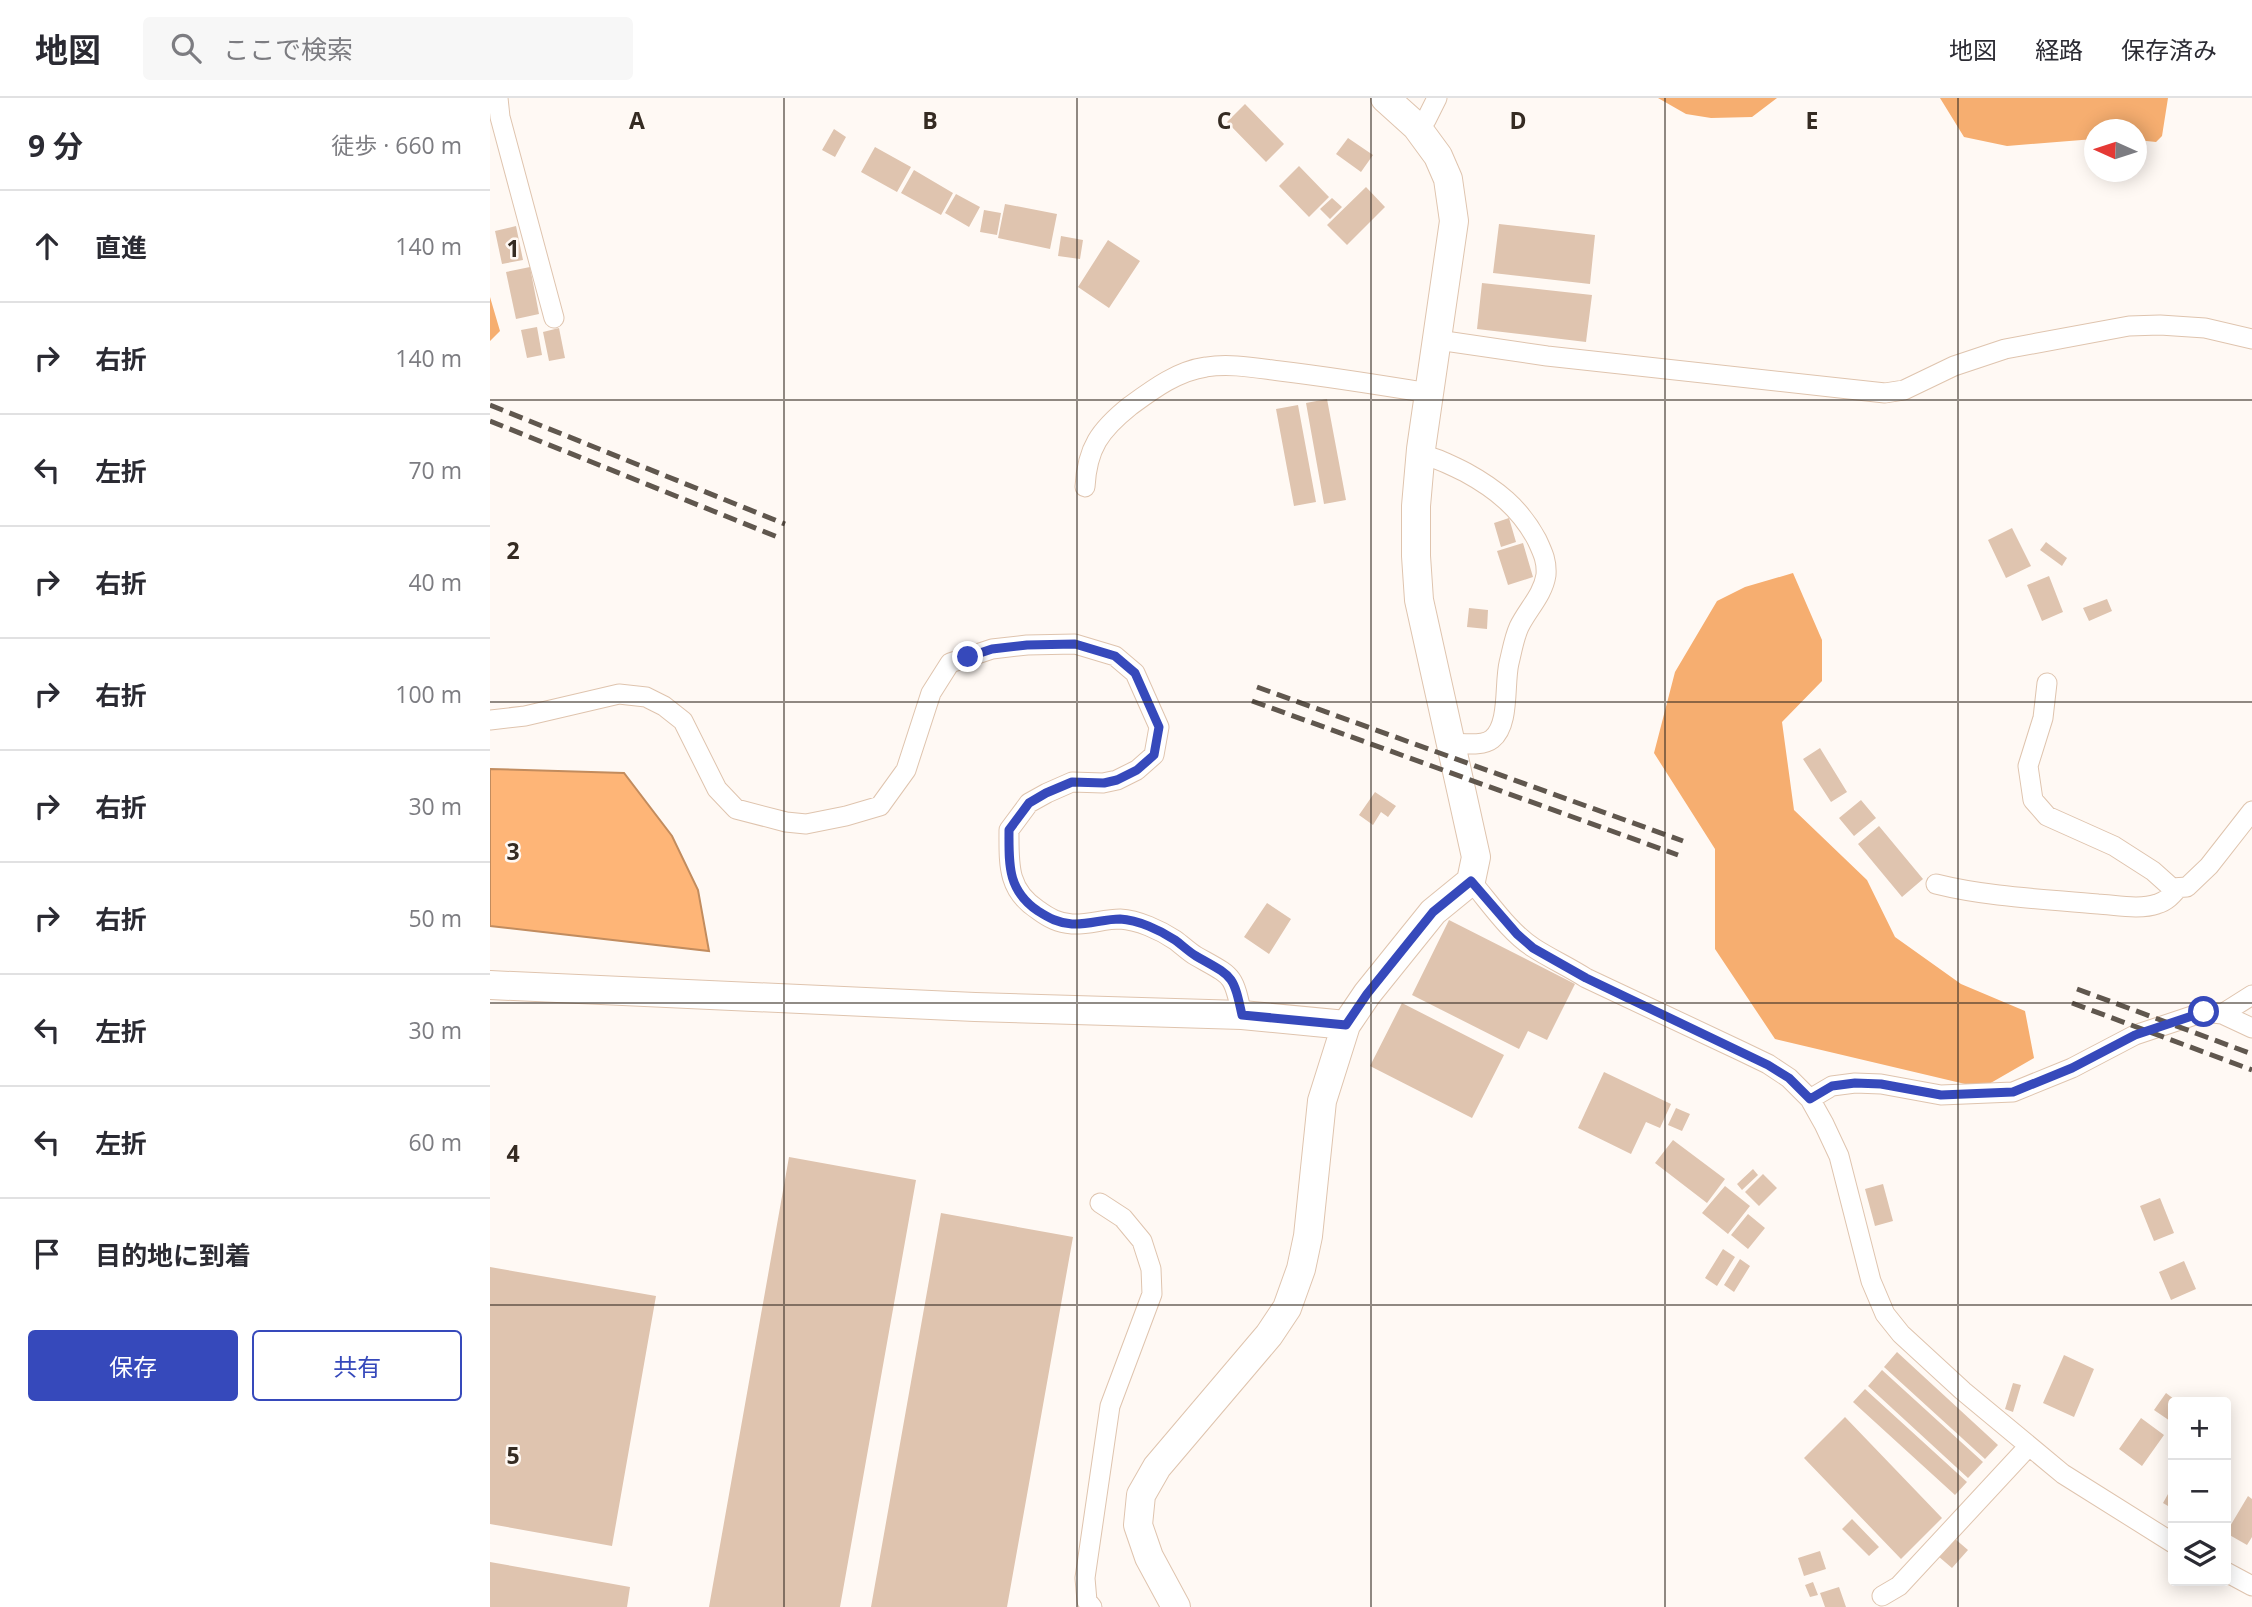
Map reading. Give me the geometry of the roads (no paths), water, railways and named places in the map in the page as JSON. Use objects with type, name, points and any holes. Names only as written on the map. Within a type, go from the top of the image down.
[{"type":"street","points":[[498,98],[554,318]]},
{"type":"street","points":[[1169,1605],[1138,1525],[1140,1495],[1157,1467],[1269,1335],[1287,1308],[1301,1269],[1308,1236],[1322,1101],[1346,1025],[1367,994],[1433,912],[1471,881],[1476,857],[1419,600],[1416,506],[1454,221],[1448,180],[1438,156],[1416,126],[1385,98]]},
{"type":"street","points":[[1416,126],[1426,120],[1437,98]]},
{"type":"street","points":[[1438,340],[1547,356],[1885,393],[1904,390],[1954,366],[2005,349],[2130,326],[2205,328],[2252,339]]},
{"type":"street","points":[[1085,487],[1087,463],[1093,446],[1115,418],[1157,386],[1180,374],[1205,367],[1264,369],[1429,393]]},
{"type":"street","points":[[1421,455],[1443,461],[1486,483],[1507,499],[1521,514],[1546,560],[1545,579],[1537,598],[1518,628],[1511,653],[1501,729],[1491,741],[1475,744],[1451,743]]},
{"type":"street","points":[[490,720],[525,716],[619,694],[646,697],[664,706],[683,721],[717,789],[736,809],[786,822],[806,824],[880,806],[906,770],[931,693],[950,663],[992,649],[1027,645],[1075,644],[1115,656],[1135,673],[1159,727],[1154,755],[1137,770],[1117,780],[1104,783],[1072,782],[1029,803],[1009,830],[1012,879],[1017,891],[1032,906],[1054,921],[1073,924],[1120,919],[1146,925],[1174,939],[1194,955],[1229,975],[1236,988],[1242,1015]]},
{"type":"street","points":[[2047,683],[2043,718],[2028,766],[2033,800],[2048,816],[2114,846],[2153,871],[2172,888],[2178,888],[2187,887],[2209,866],[2252,811]]},
{"type":"street","points":[[1471,881],[1517,934],[1533,948],[1586,978],[1768,1065],[1789,1078],[1810,1099],[1839,1156],[1871,1281],[1885,1314],[1901,1334],[1920,1354],[2063,1474],[2168,1540]]},
{"type":"street","points":[[1936,884],[1956,889],[2126,906],[2155,905],[2169,899],[2178,888]]},
{"type":"street","points":[[490,985],[962,1007],[1242,1015],[1346,1025]]},
{"type":"street","points":[[2222,1014],[2252,995]]},
{"type":"street","points":[[1810,1099],[1832,1086],[1855,1083],[1881,1084],[1941,1095],[2013,1092],[2072,1068],[2135,1035],[2204,1012],[2222,1014],[2252,1028]]},
{"type":"street","points":[[1092,1607],[1087,1601],[1085,1578],[1110,1406],[1152,1294],[1151,1269],[1142,1241],[1123,1218],[1100,1203]]},
{"type":"street","points":[[1882,1596],[1899,1586],[2029,1446]]},
{"type":"street","points":[[2231,1575],[2252,1586]]},
{"type":"railway","points":[[490,405],[785,524]]},
{"type":"railway","points":[[490,421],[780,538]]},
{"type":"railway","points":[[1257,687],[1683,841]]},
{"type":"railway","points":[[1252,701],[1678,855]]},
{"type":"railway","points":[[2077,989],[2252,1054]]},
{"type":"railway","points":[[2072,1003],[2252,1070]]}]
